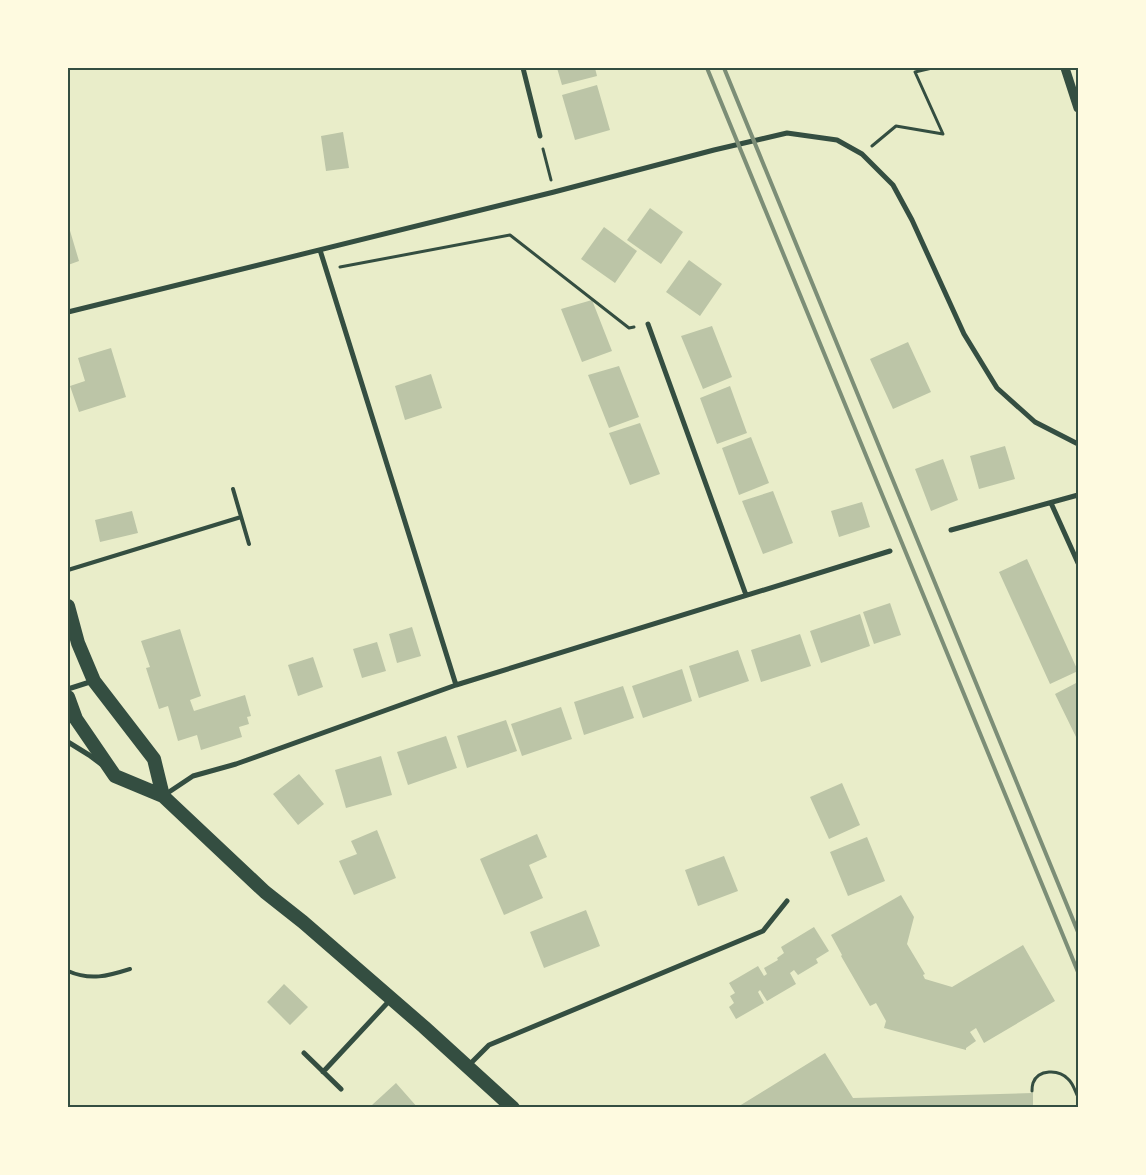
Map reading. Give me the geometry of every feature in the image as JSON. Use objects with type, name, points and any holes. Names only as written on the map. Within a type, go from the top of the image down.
[{"type":"highway","points":[[68,606],[78,643],[94,680],[154,760],[163,796]]},
{"type":"highway","points":[[68,697],[76,719],[115,776],[163,796],[265,892],[303,922],[392,999],[514,1108]]},
{"type":"street","points":[[522,68],[540,136]]},
{"type":"street","points":[[1065,68],[1078,108]]},
{"type":"street","points":[[68,312],[545,195],[714,150],[787,133],[837,140],[862,154],[892,185],[928,253],[964,334],[998,388],[1035,422],[1078,444]]},
{"type":"street","points":[[320,250],[456,685]]},
{"type":"street","points":[[648,324],[746,595]]},
{"type":"street","points":[[951,530],[1078,496]]},
{"type":"street","points":[[1051,503],[1078,563]]},
{"type":"street","points":[[163,796],[193,776],[236,764],[456,685],[890,551]]},
{"type":"street","points":[[68,689],[94,680]]},
{"type":"street","points":[[68,742],[89,755],[115,776]]},
{"type":"street","points":[[468,1067],[489,1045],[763,931],[787,900]]},
{"type":"street","points":[[323,1072],[392,999]]},
{"type":"street","points":[[304,1053],[342,1089]]},
{"type":"lane","points":[[233,489],[249,544]]},
{"type":"lane","points":[[68,570],[241,517]]},
{"type":"lane","points":[[68,970],[91,978],[130,969]]},
{"type":"path","points":[[862,154],[896,126],[943,134],[915,72],[932,68]]},
{"type":"path","points":[[544,152],[548,168]]},
{"type":"path","points":[[327,269],[510,235],[629,328],[648,324]]},
{"type":"path","points":[[1032,1091],[1033,1081],[1046,1072],[1054,1072],[1068,1078],[1078,1097]]},
{"type":"building","points":[[557,68],[595,68],[597,76],[562,85]]},
{"type":"building","points":[[597,85],[610,130],[575,140],[562,95]]},
{"type":"building","points":[[343,132],[349,168],[326,171],[321,136]]},
{"type":"building","points":[[650,208],[683,232],[661,264],[627,240]]},
{"type":"building","points":[[68,224],[79,261],[68,265]]},
{"type":"building","points":[[604,227],[637,251],[615,283],[581,259]]},
{"type":"building","points":[[689,260],[722,284],[700,316],[666,292]]},
{"type":"building","points":[[592,300],[612,351],[582,362],[561,309]]},
{"type":"building","points":[[712,326],[732,377],[703,389],[681,336]]},
{"type":"building","points":[[908,342],[931,392],[893,409],[870,359]]},
{"type":"building","points":[[111,348],[126,397],[79,412],[70,386],[85,381],[78,358]]},
{"type":"building","points":[[619,366],[639,417],[609,428],[588,375]]},
{"type":"building","points":[[431,374],[442,408],[405,420],[395,386]]},
{"type":"building","points":[[730,386],[747,433],[717,444],[700,398]]},
{"type":"building","points":[[640,423],[660,474],[630,485],[609,433]]},
{"type":"building","points":[[751,437],[769,483],[739,495],[722,448]]},
{"type":"building","points":[[1005,446],[1015,479],[979,489],[970,456]]},
{"type":"building","points":[[943,459],[958,500],[931,511],[915,469]]},
{"type":"building","points":[[773,491],[793,543],[763,554],[742,501]]},
{"type":"building","points":[[862,502],[870,527],[839,537],[831,511]]},
{"type":"building","points":[[132,511],[138,533],[100,542],[95,520]]},
{"type":"building","points":[[1027,559],[1078,671],[1050,684],[999,572]]},
{"type":"building","points":[[890,603],[901,635],[874,644],[863,612]]},
{"type":"building","points":[[860,614],[870,646],[821,663],[810,631]]},
{"type":"building","points":[[412,627],[421,656],[397,663],[389,634]]},
{"type":"building","points":[[180,629],[201,696],[190,700],[194,711],[245,695],[251,716],[247,717],[249,724],[239,727],[242,737],[201,750],[197,735],[178,741],[168,706],[159,709],[146,668],[150,667],[141,641]]},
{"type":"building","points":[[800,634],[811,666],[761,682],[751,650]]},
{"type":"building","points":[[377,642],[386,671],[362,678],[353,649]]},
{"type":"building","points":[[738,650],[749,681],[699,698],[689,666]]},
{"type":"building","points":[[313,657],[323,687],[298,696],[288,665]]},
{"type":"building","points":[[682,669],[692,701],[643,718],[632,686]]},
{"type":"building","points":[[1078,682],[1078,741],[1055,694]]},
{"type":"building","points":[[623,686],[634,718],[584,735],[574,702]]},
{"type":"building","points":[[561,707],[572,739],[522,756],[511,724]]},
{"type":"building","points":[[506,720],[517,751],[467,768],[457,736]]},
{"type":"building","points":[[446,736],[457,768],[408,785],[397,752]]},
{"type":"building","points":[[381,756],[392,795],[346,808],[335,770]]},
{"type":"building","points":[[299,774],[324,804],[298,825],[273,794]]},
{"type":"building","points":[[842,783],[860,825],[829,839],[810,797]]},
{"type":"building","points":[[377,830],[396,878],[354,895],[339,861],[357,854],[351,841]]},
{"type":"building","points":[[537,834],[547,857],[529,865],[543,898],[504,915],[480,859]]},
{"type":"building","points":[[867,837],[885,881],[848,896],[830,852]]},
{"type":"building","points":[[724,856],[738,891],[698,906],[685,870]]},
{"type":"building","points":[[901,895],[914,917],[907,944],[925,974],[923,975],[925,979],[952,987],[1023,945],[1055,1001],[984,1043],[976,1028],[970,1032],[976,1041],[966,1050],[884,1028],[886,1021],[876,1003],[870,1006],[831,935]]},
{"type":"building","points":[[586,910],[600,946],[544,968],[530,932]]},
{"type":"building","points":[[814,927],[829,951],[816,959],[818,963],[798,975],[794,970],[790,973],[796,984],[767,1001],[760,990],[758,992],[764,1003],[736,1019],[729,1007],[734,1003],[730,996],[735,993],[729,983],[758,966],[764,976],[767,974],[764,968],[778,960],[777,958],[784,953],[781,947]]},
{"type":"building","points":[[284,984],[308,1007],[290,1025],[267,1002]]},
{"type":"building","points":[[825,1053],[853,1098],[1033,1093],[1033,1108],[736,1108]]},
{"type":"building","points":[[396,1083],[418,1108],[374,1108],[372,1105]]},
{"type":"railway","points":[[707,68],[1078,972]]},
{"type":"railway","points":[[724,68],[1078,932]]}]
